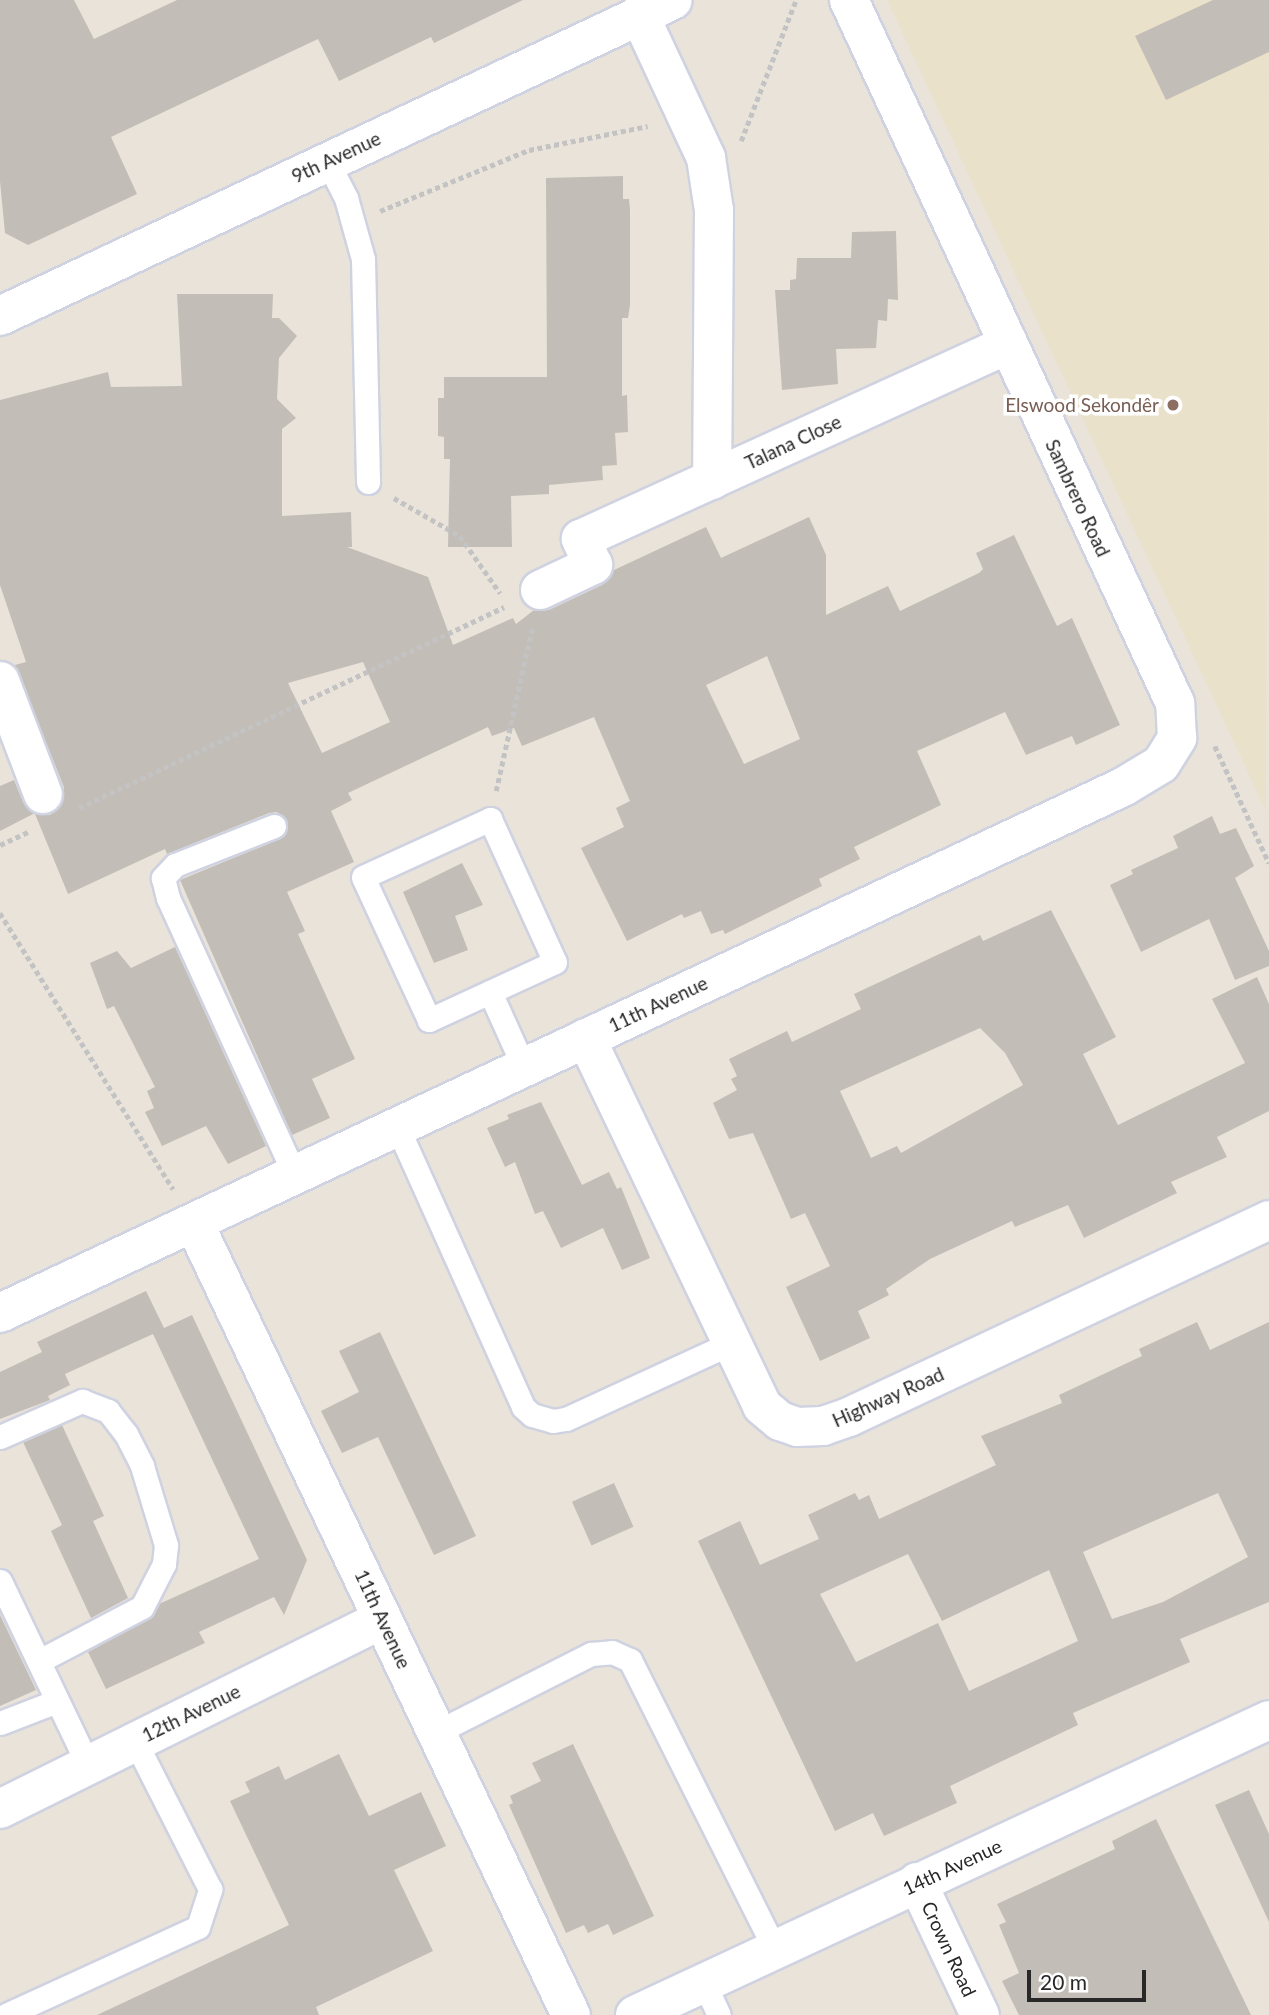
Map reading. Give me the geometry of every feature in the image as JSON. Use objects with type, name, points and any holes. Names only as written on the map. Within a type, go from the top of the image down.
[{"type":"street","name":"Sambrero Road","points":[[849,0],[1006,345],[1175,703],[1178,720]]},
{"type":"street","points":[[656,7],[706,158],[714,209],[712,480]]},
{"type":"street","name":"9th Avenue","points":[[0,316],[656,7]]},
{"type":"street","name":"Talana Close","points":[[540,590],[593,565],[581,539],[1006,345]]},
{"type":"street","points":[[0,681],[54,809]]},
{"type":"street","name":"11th Avenue","points":[[0,1312],[194,1223],[396,1124],[1123,787],[1161,764],[1177,738],[1178,720]]},
{"type":"street","name":"Highway Road","points":[[586,1038],[729,1344],[762,1406],[780,1421],[797,1427],[823,1426],[1269,1220]]},
{"type":"street","name":"11th Avenue","points":[[194,1223],[571,2015]]},
{"type":"street","name":"12th Avenue","points":[[0,1808],[383,1619]]},
{"type":"street","name":"14th Avenue","points":[[635,2015],[711,1999],[775,1950],[1269,1720]]},
{"type":"street","name":"Crown Road","points":[[917,1882],[980,2015]]},
{"type":"lane","points":[[327,161],[354,222],[363,258],[368,482]]},
{"type":"lane","points":[[490,819],[555,962],[490,992],[429,1020],[363,877],[490,819]]},
{"type":"lane","points":[[274,826],[175,865],[163,878],[168,898],[293,1173]]},
{"type":"lane","points":[[490,992],[523,1066]]},
{"type":"lane","points":[[396,1124],[523,1407],[532,1415],[553,1421],[566,1419],[729,1344]]},
{"type":"lane","points":[[0,1437],[82,1401],[108,1411],[126,1434],[142,1466],[166,1545],[164,1564],[142,1607],[39,1661]]},
{"type":"lane","points":[[0,1580],[88,1765]]},
{"type":"lane","points":[[437,1732],[591,1654],[612,1652],[631,1660],[775,1950]]},
{"type":"lane","points":[[0,1723],[57,1701]]},
{"type":"lane","points":[[6,2015],[198,1927],[210,1889],[135,1741]]},
{"type":"path","points":[[706,158],[737,152],[796,0]]},
{"type":"path","points":[[354,222],[529,150],[691,117]]},
{"type":"path","points":[[0,845],[54,809],[508,605],[460,536],[368,482]]},
{"type":"path","points":[[493,804],[540,590]]},
{"type":"path","points":[[1178,720],[1215,746],[1269,863]]},
{"type":"path","points":[[0,913],[194,1223]]},
{"type":"shaded area","name":"Elswood Sekondêr","points":[[887,0],[1269,0],[1266,811]]},
{"type":"building","points":[[0,0],[74,0],[94,39],[177,0],[523,0],[434,43],[431,37],[339,81],[318,39],[111,137],[137,194],[28,245],[5,233],[0,181]]},
{"type":"building","points":[[1213,0],[1269,0],[1269,52],[1166,100],[1135,36]]},
{"type":"building","points":[[623,176],[623,199],[629,199],[630,210],[630,305],[628,318],[622,318],[622,396],[627,395],[628,432],[615,433],[617,465],[602,466],[603,480],[549,485],[549,494],[511,496],[512,547],[448,547],[450,459],[444,459],[444,437],[438,436],[438,398],[444,398],[444,377],[547,377],[546,178]]},
{"type":"building","points":[[896,231],[898,300],[888,299],[887,321],[878,320],[876,348],[836,349],[838,384],[782,390],[775,290],[790,290],[790,280],[796,279],[797,258],[851,258],[852,232]]},
{"type":"building","points":[[177,294],[273,294],[272,318],[279,318],[297,336],[279,358],[277,399],[296,418],[282,429],[282,516],[351,512],[352,547],[347,547],[428,577],[453,645],[513,618],[516,624],[534,610],[549,610],[602,585],[614,570],[706,527],[721,558],[809,517],[826,555],[826,615],[888,586],[900,611],[979,573],[983,569],[976,553],[1014,535],[1057,626],[1072,618],[1120,725],[1076,745],[1072,736],[1026,755],[1005,712],[917,751],[941,805],[854,847],[860,859],[819,879],[822,886],[725,934],[723,930],[711,934],[701,911],[684,918],[682,914],[627,941],[581,848],[624,827],[616,808],[630,801],[594,717],[522,746],[514,728],[492,736],[488,727],[348,793],[352,800],[331,811],[354,862],[287,892],[305,931],[298,934],[355,1059],[312,1079],[330,1118],[292,1135],[180,880],[280,839],[288,829],[287,820],[277,812],[269,813],[167,854],[165,849],[68,894],[35,814],[50,815],[59,808],[64,787],[15,665],[26,662],[0,585],[0,400],[108,372],[111,387],[182,386]],"holes":[[[767,656],[800,739],[744,764],[706,685]],[[363,662],[390,722],[322,753],[288,683]]]},
{"type":"building","points":[[14,780],[23,802],[35,813],[0,831],[0,786]]},
{"type":"building","points":[[1212,816],[1220,834],[1236,828],[1254,866],[1235,878],[1269,951],[1269,966],[1235,980],[1209,919],[1141,952],[1110,885],[1133,874],[1131,870],[1178,848],[1173,836]]},
{"type":"building","points":[[462,863],[483,905],[455,916],[468,950],[434,963],[403,892]]},
{"type":"building","points":[[1051,910],[1116,1037],[1083,1054],[1118,1125],[1245,1063],[1212,999],[1257,977],[1269,1004],[1269,1111],[1217,1137],[1227,1157],[1171,1182],[1177,1193],[1084,1238],[1068,1205],[1015,1227],[1012,1221],[930,1259],[886,1289],[889,1295],[858,1311],[870,1338],[820,1361],[786,1287],[830,1266],[805,1213],[791,1219],[753,1133],[729,1139],[713,1103],[737,1090],[731,1079],[737,1076],[729,1059],[787,1031],[792,1042],[861,1009],[854,994],[980,935],[983,941]],"holes":[[[980,1028],[1005,1053],[1023,1085],[901,1153],[897,1146],[871,1158],[840,1091]]]},
{"type":"building","points":[[175,947],[266,1146],[228,1164],[206,1126],[162,1146],[145,1112],[154,1108],[147,1091],[155,1087],[114,1006],[107,1009],[90,963],[117,951],[131,968]]},
{"type":"building","points":[[541,1102],[582,1185],[609,1172],[617,1189],[621,1187],[650,1258],[622,1270],[603,1228],[561,1248],[543,1211],[535,1214],[515,1162],[505,1167],[487,1128],[509,1119],[507,1115]]},
{"type":"building","points":[[146,1291],[164,1328],[192,1315],[307,1560],[284,1615],[274,1597],[199,1632],[205,1643],[106,1689],[88,1652],[149,1619],[159,1604],[259,1559],[153,1334],[65,1374],[70,1385],[48,1396],[50,1400],[0,1419],[0,1372],[42,1352],[37,1342]]},
{"type":"building","points":[[1197,1322],[1210,1350],[1269,1322],[1269,1602],[1180,1639],[1190,1662],[1073,1713],[1078,1725],[950,1786],[957,1803],[884,1836],[873,1813],[835,1831],[698,1541],[740,1521],[760,1565],[819,1539],[808,1515],[855,1493],[859,1500],[869,1495],[879,1519],[996,1465],[981,1436],[1062,1403],[1059,1395],[1142,1356],[1139,1349]],"holes":[[[1218,1493],[1248,1557],[1163,1602],[1112,1619],[1083,1552]],[[908,1554],[942,1621],[1049,1570],[1078,1641],[969,1691],[938,1623],[856,1662],[820,1594]]]},
{"type":"building","points":[[380,1332],[476,1536],[434,1555],[378,1437],[342,1453],[321,1411],[359,1392],[339,1351]]},
{"type":"building","points":[[62,1425],[104,1516],[93,1521],[128,1598],[91,1618],[51,1531],[62,1525],[23,1442]]},
{"type":"building","points":[[614,1483],[634,1527],[592,1546],[572,1502]]},
{"type":"building","points":[[0,1615],[36,1690],[0,1706]]},
{"type":"building","points":[[573,1744],[654,1916],[613,1935],[608,1924],[588,1933],[584,1925],[566,1933],[509,1805],[513,1803],[510,1796],[541,1781],[532,1763]]},
{"type":"building","points":[[339,1754],[369,1816],[421,1792],[446,1846],[394,1870],[433,1951],[316,2007],[319,2015],[97,2015],[289,1925],[230,1801],[250,1792],[245,1782],[279,1766],[285,1780]]},
{"type":"building","points":[[1249,1790],[1269,1834],[1269,1922],[1215,1805]]},
{"type":"building","points":[[1156,1819],[1251,2015],[1019,2015],[1002,1981],[1019,1973],[999,1925],[1006,1922],[997,1904],[1115,1849],[1112,1841]]},
{"type":"place","name":"Elswood Sekondêr","points":[[1173,405]]}]
